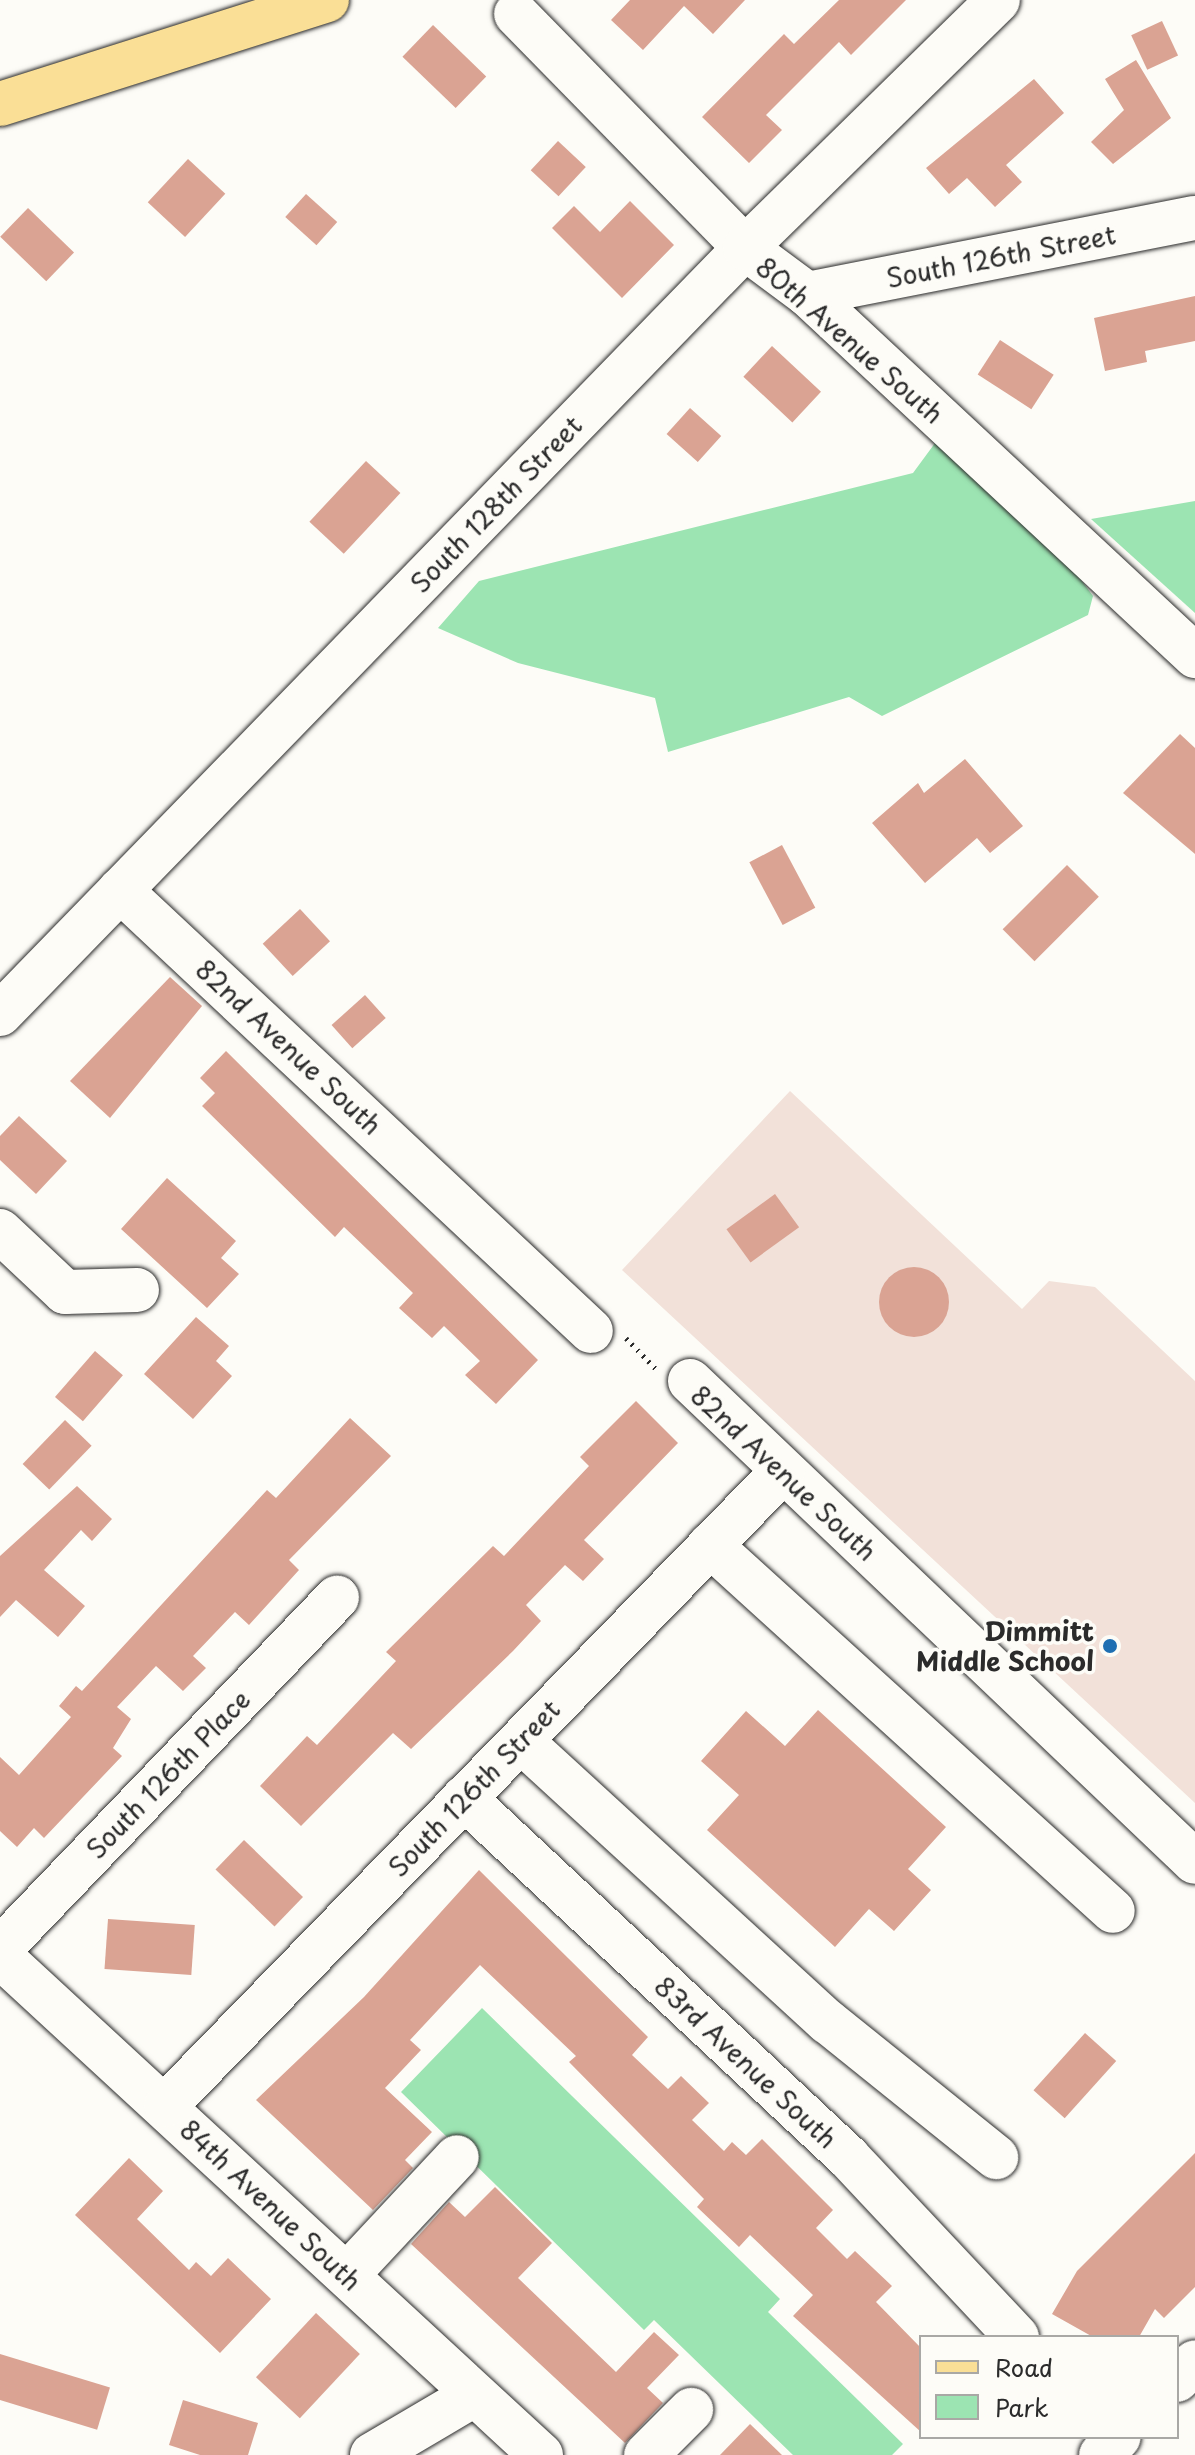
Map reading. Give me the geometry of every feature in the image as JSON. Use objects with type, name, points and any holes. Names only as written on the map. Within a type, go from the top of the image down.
[{"type":"main road","points":[[0,104],[327,0]]},
{"type":"street","name":"South 128th Street","points":[[0,1014],[745,248],[998,0]]},
{"type":"street","name":"80th Avenue South","points":[[516,14],[745,248],[807,294],[1195,656]]},
{"type":"street","name":"South 126th Street","points":[[807,294],[1195,218]]},
{"type":"street","name":"82nd Avenue South","points":[[120,890],[591,1331]]},
{"type":"street","points":[[0,1231],[65,1292],[137,1290]]},
{"type":"street","name":"82nd Avenue South","points":[[690,1381],[1195,1862]]},
{"type":"street","name":"South 126th Street","points":[[166,2105],[783,1471]]},
{"type":"street","points":[[710,1545],[1113,1911]]},
{"type":"street","name":"South 126th Place","points":[[0,1949],[337,1598]]},
{"type":"street","points":[[521,1741],[828,2022],[996,2157]]},
{"type":"street","name":"83rd Avenue South","points":[[464,1798],[848,2157],[1015,2335]]},
{"type":"street","name":"84th Avenue South","points":[[0,1956],[166,2105],[541,2455]]},
{"type":"street","points":[[347,2275],[457,2157]]},
{"type":"street","points":[[1179,2378],[1195,2362]]},
{"type":"street","points":[[372,2455],[474,2395]]},
{"type":"street","points":[[646,2455],[691,2410]]},
{"type":"street","points":[[1101,2455],[1117,2439]]},
{"type":"path","name":"82nd Avenue South","points":[[591,1331],[611,1323],[668,1382],[690,1381]]},
{"type":"shaded area","points":[[790,1091],[1022,1309],[1049,1281],[1095,1287],[1195,1381],[1195,1803],[622,1270]]},
{"type":"green space","points":[[938,439],[1068,562],[1093,596],[1088,615],[882,716],[849,697],[668,752],[655,698],[518,663],[438,628],[479,581],[913,473]]},
{"type":"green space","points":[[1195,501],[1195,613],[1091,519]]},
{"type":"green space","points":[[482,2008],[780,2299],[768,2312],[903,2444],[892,2455],[793,2455],[654,2320],[644,2330],[401,2092]]},
{"type":"building","points":[[630,0],[745,0],[713,34],[684,6],[643,50],[611,20]]},
{"type":"building","points":[[839,0],[906,0],[851,55],[839,42],[766,115],[782,130],[749,163],[702,117],[784,34],[794,44]]},
{"type":"building","points":[[1162,21],[1178,55],[1147,70],[1131,35]]},
{"type":"building","points":[[433,25],[486,76],[456,108],[402,57]]},
{"type":"building","points":[[1136,60],[1171,118],[1113,164],[1091,142],[1124,110],[1105,79]]},
{"type":"building","points":[[1034,79],[1064,113],[1006,165],[1022,182],[995,207],[967,178],[949,194],[926,168]]},
{"type":"building","points":[[558,141],[586,167],[559,196],[531,170]]},
{"type":"building","points":[[188,159],[225,194],[185,237],[148,202]]},
{"type":"building","points":[[306,194],[337,222],[316,245],[285,217]]},
{"type":"building","points":[[630,201],[674,245],[622,298],[552,228],[574,206],[600,232]]},
{"type":"building","points":[[28,208],[74,252],[46,281],[0,237]]},
{"type":"building","points":[[1195,296],[1195,341],[1145,351],[1147,362],[1105,371],[1094,318]]},
{"type":"building","points":[[1000,340],[1054,375],[1031,409],[978,374]]},
{"type":"building","points":[[772,346],[821,392],[792,422],[743,377]]},
{"type":"building","points":[[690,408],[721,436],[698,462],[667,434]]},
{"type":"building","points":[[366,461],[400,493],[344,554],[309,522]]},
{"type":"building","points":[[1180,734],[1195,748],[1195,854],[1123,793]]},
{"type":"building","points":[[965,759],[1023,826],[990,853],[977,838],[925,883],[872,823],[918,783],[924,793]]},
{"type":"building","points":[[782,845],[815,908],[783,925],[749,862]]},
{"type":"building","points":[[1067,865],[1099,897],[1034,961],[1003,929]]},
{"type":"building","points":[[300,909],[330,941],[293,976],[263,944]]},
{"type":"building","points":[[170,977],[202,1006],[110,1118],[70,1081]]},
{"type":"building","points":[[365,995],[386,1018],[352,1048],[332,1025]]},
{"type":"building","points":[[226,1051],[538,1360],[496,1404],[465,1375],[480,1361],[444,1326],[432,1338],[399,1308],[413,1293],[344,1227],[335,1237],[202,1106],[215,1093],[200,1078]]},
{"type":"building","points":[[19,1116],[67,1161],[36,1194],[0,1160],[0,1136]]},
{"type":"building","points":[[167,1178],[236,1241],[221,1258],[239,1274],[207,1308],[121,1229]]},
{"type":"building","points":[[775,1194],[799,1227],[751,1262],[726,1229]]},
{"type":"building","points":[[914,1267],[939,1277],[949,1302],[939,1327],[914,1337],[889,1327],[879,1302],[889,1277]]},
{"type":"building","points":[[196,1317],[229,1346],[216,1361],[232,1376],[193,1419],[144,1374]]},
{"type":"building","points":[[95,1351],[123,1375],[83,1421],[55,1397]]},
{"type":"building","points":[[636,1401],[678,1443],[584,1540],[604,1559],[583,1581],[565,1565],[526,1605],[541,1621],[513,1651],[411,1749],[393,1733],[301,1826],[260,1786],[307,1736],[317,1745],[396,1661],[386,1652],[493,1546],[504,1556],[589,1466],[580,1457]]},
{"type":"building","points":[[350,1418],[391,1456],[289,1560],[299,1570],[249,1625],[235,1612],[193,1656],[206,1668],[183,1691],[156,1666],[117,1707],[131,1719],[113,1748],[122,1756],[44,1838],[34,1828],[17,1847],[0,1831],[0,1757],[19,1775],[71,1717],[59,1706],[76,1686],[82,1691],[267,1490],[276,1498]]},
{"type":"building","points":[[65,1420],[92,1446],[49,1490],[23,1464]]},
{"type":"building","points":[[77,1486],[112,1519],[92,1541],[81,1530],[44,1570],[85,1606],[58,1637],[16,1600],[0,1617],[0,1556]]},
{"type":"building","points":[[818,1710],[946,1827],[908,1869],[931,1890],[894,1931],[869,1909],[835,1947],[707,1830],[739,1795],[701,1761],[746,1711],[785,1746]]},
{"type":"building","points":[[244,1840],[303,1897],[275,1926],[216,1869]]},
{"type":"building","points":[[479,1870],[648,2037],[632,2055],[668,2089],[681,2076],[709,2103],[692,2120],[724,2151],[732,2142],[746,2155],[762,2139],[833,2210],[816,2228],[847,2259],[855,2251],[892,2286],[876,2302],[919,2346],[919,2430],[793,2316],[813,2295],[750,2235],[739,2247],[697,2207],[704,2199],[569,2062],[576,2056],[480,1965],[410,2040],[421,2050],[385,2088],[432,2132],[405,2160],[413,2168],[373,2210],[256,2100],[364,1997]]},
{"type":"building","points":[[108,1919],[195,1925],[191,1975],[105,1969]]},
{"type":"building","points":[[1085,2033],[1116,2061],[1065,2118],[1033,2090]]},
{"type":"building","points":[[1195,2153],[1195,2287],[1164,2318],[1155,2309],[1140,2335],[1089,2335],[1052,2314],[1077,2271]]},
{"type":"building","points":[[129,2158],[163,2191],[137,2219],[189,2270],[196,2262],[211,2276],[228,2258],[271,2299],[220,2353],[75,2215]]},
{"type":"building","points":[[495,2187],[552,2243],[518,2278],[616,2372],[654,2332],[679,2355],[647,2388],[663,2403],[625,2443],[411,2244],[449,2202],[465,2217]]},
{"type":"building","points":[[316,2313],[360,2354],[300,2418],[256,2377]]},
{"type":"building","points":[[0,2354],[110,2388],[97,2430],[0,2400]]},
{"type":"building","points":[[183,2400],[258,2423],[248,2455],[200,2455],[169,2445]]},
{"type":"building","points":[[750,2424],[782,2455],[720,2455]]},
{"type":"place","name":"Dimmitt Middle School","points":[[1110,1646]]}]
